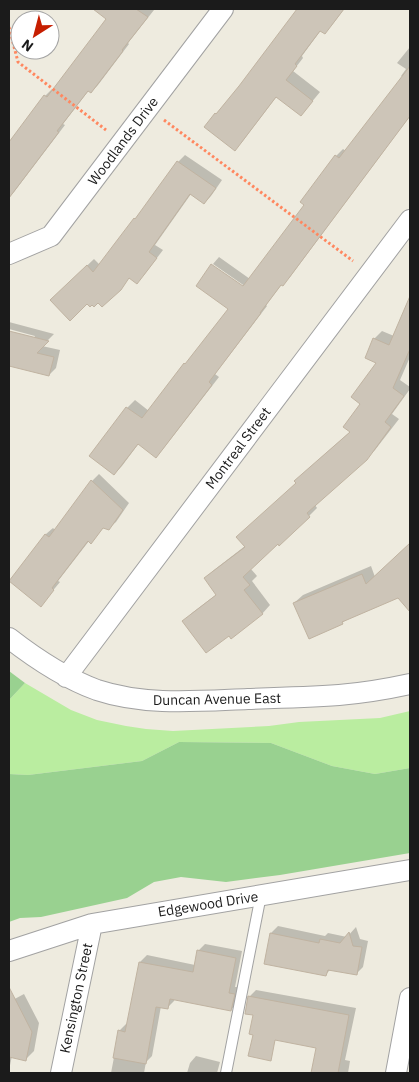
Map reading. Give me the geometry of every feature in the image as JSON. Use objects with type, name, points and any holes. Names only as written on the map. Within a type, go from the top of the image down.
[{"type":"street","name":"Woodlands Drive","points":[[9,254],[51,236],[224,9]]},
{"type":"street","name":"Montreal Street","points":[[66,676],[410,221]]},
{"type":"street","name":"Duncan Avenue East","points":[[9,638],[36,659],[66,676],[97,690],[150,700],[193,701],[340,695],[410,684]]},
{"type":"street","name":"Edgewood Drive","points":[[9,951],[92,924],[410,870]]},
{"type":"street","name":"Kensington Street","points":[[61,1073],[92,924]]},
{"type":"street","points":[[396,1073],[410,998]]},
{"type":"lane","points":[[226,1073],[261,895]]},
{"type":"path","points":[[9,27],[18,62],[122,142]]},
{"type":"path","points":[[148,108],[370,274]]},
{"type":"green space","points":[[9,671],[25,683],[9,700]]},
{"type":"green space","points":[[25,683],[71,710],[97,720],[146,729],[173,731],[380,718],[410,711],[410,768],[375,774],[332,766],[271,743],[179,742],[142,761],[28,775],[9,774],[9,700]]},
{"type":"green space","points":[[179,742],[271,743],[332,766],[375,774],[410,768],[410,853],[226,882],[181,877],[154,882],[127,898],[41,917],[20,918],[9,922],[9,774],[28,775],[142,761]]},
{"type":"building","points":[[93,9],[136,9],[148,17],[91,93],[88,91],[57,131],[59,132],[9,198],[9,142],[44,95],[47,97],[106,19]]},
{"type":"building","points":[[297,9],[344,9],[325,34],[320,31],[295,64],[297,66],[286,80],[313,101],[301,116],[276,97],[235,151],[204,127],[239,86]]},
{"type":"building","points":[[410,66],[410,116],[283,286],[281,285],[260,313],[209,382],[212,385],[156,458],[138,444],[114,475],[89,456],[126,407],[142,418],[228,309],[196,286],[211,264],[243,286],[304,205],[300,202],[335,155],[339,158]]},
{"type":"building","points":[[177,161],[216,188],[204,204],[190,194],[149,252],[157,258],[137,284],[129,278],[121,290],[102,307],[98,303],[94,307],[92,305],[90,307],[87,304],[70,321],[50,300],[87,265],[93,272],[135,219]]},
{"type":"building","points":[[410,296],[410,349],[393,388],[404,396],[385,422],[391,427],[367,460],[307,513],[310,517],[243,577],[250,585],[244,590],[263,614],[231,639],[229,636],[206,653],[182,621],[216,595],[204,578],[245,547],[236,537],[296,483],[294,481],[350,432],[343,427],[360,404],[351,397],[376,363],[365,358],[373,338],[389,345]]},
{"type":"building","points":[[9,331],[49,341],[37,353],[54,357],[49,376],[9,366]]},
{"type":"building","points":[[91,480],[123,510],[109,530],[103,528],[91,544],[88,541],[52,588],[54,590],[41,607],[9,581],[45,534],[49,537]]},
{"type":"building","points":[[410,543],[410,612],[398,598],[342,622],[343,624],[309,639],[293,603],[362,574],[366,584]]},
{"type":"building","points":[[349,932],[353,946],[362,947],[357,975],[328,970],[326,976],[264,964],[270,933],[319,943],[320,939],[340,943]]},
{"type":"building","points":[[197,950],[236,958],[229,993],[235,994],[231,1011],[170,999],[168,1009],[156,1007],[146,1064],[113,1058],[118,1030],[125,1032],[139,962],[193,972]]},
{"type":"building","points":[[9,987],[32,1032],[26,1061],[9,1057]]},
{"type":"building","points":[[248,996],[349,1015],[338,1073],[311,1073],[316,1048],[275,1040],[271,1061],[248,1056],[253,1035],[249,1034],[253,1015],[245,1014]]}]
